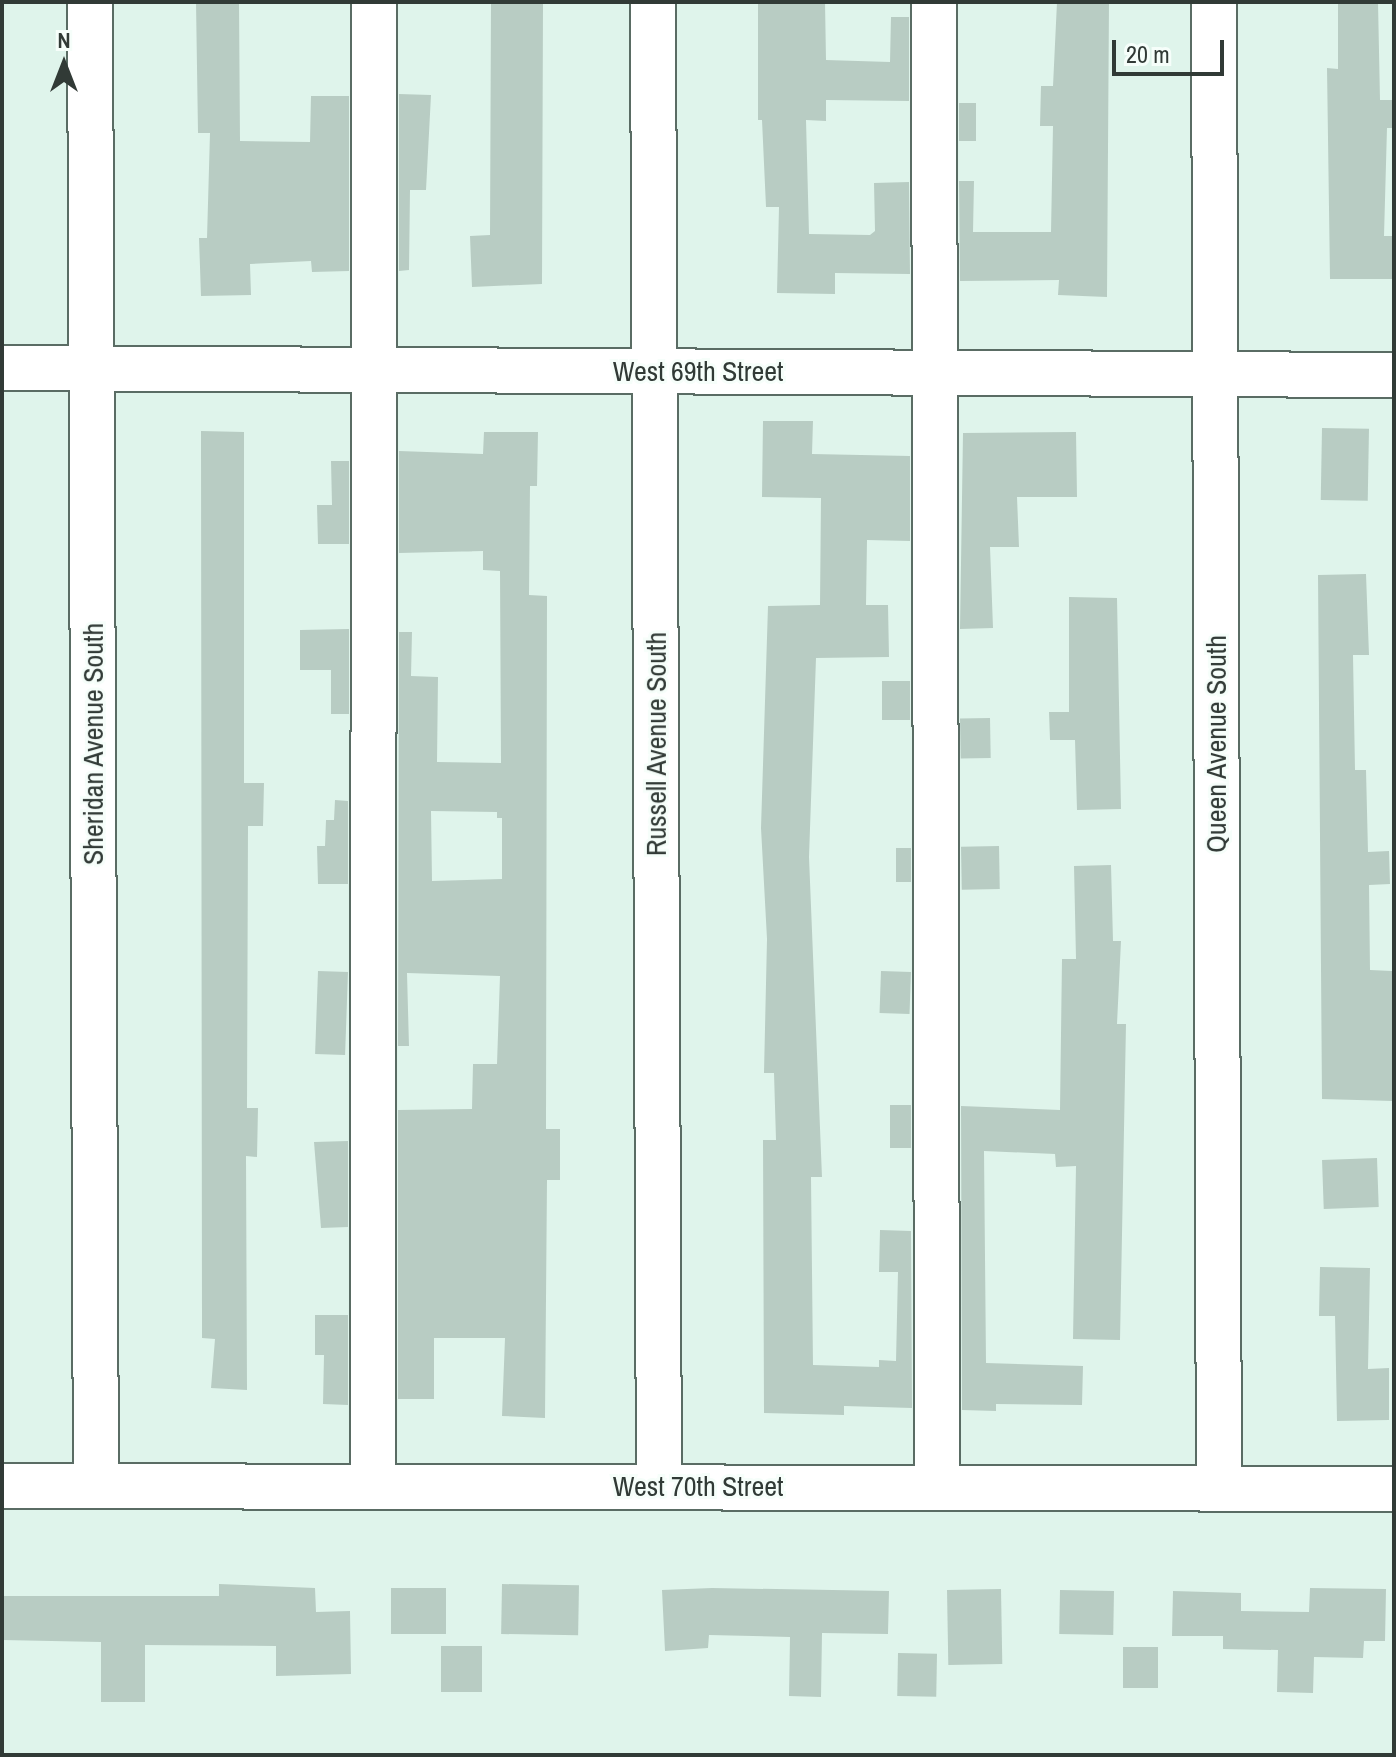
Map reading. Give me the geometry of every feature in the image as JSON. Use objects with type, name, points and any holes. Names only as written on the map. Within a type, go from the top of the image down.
[{"type":"street","name":"Sheridan Avenue South","points":[[90,2],[96,1486]]},
{"type":"street","points":[[373,1486],[374,2]]},
{"type":"street","name":"Russell Avenue South","points":[[653,2],[659,1486]]},
{"type":"street","points":[[934,2],[937,1487]]},
{"type":"street","name":"Queen Avenue South","points":[[1214,2],[1219,1486]]},
{"type":"street","name":"West 69th Street","points":[[2,368],[1394,375]]},
{"type":"street","name":"West 70th Street","points":[[2,1486],[1219,1486],[1394,1489]]},
{"type":"building","points":[[196,2],[239,2],[240,141],[310,142],[311,96],[349,96],[349,271],[312,272],[311,261],[250,264],[251,295],[201,296],[199,238],[207,238],[210,133],[198,133]]},
{"type":"building","points":[[491,2],[543,4],[542,284],[472,287],[470,236],[490,235]]},
{"type":"building","points":[[758,2],[825,2],[826,60],[890,62],[891,17],[909,17],[909,101],[826,100],[826,121],[806,120],[809,234],[870,235],[875,231],[874,183],[909,182],[910,274],[835,273],[835,294],[777,293],[779,207],[766,207],[762,120],[758,120]]},
{"type":"building","points":[[1057,2],[1109,2],[1107,297],[1058,295],[1059,280],[960,281],[959,181],[974,181],[973,232],[1051,232],[1053,126],[1040,126],[1041,86],[1053,86]]},
{"type":"building","points":[[1338,2],[1378,2],[1380,100],[1394,100],[1394,128],[1387,128],[1384,236],[1394,236],[1394,279],[1330,279],[1327,68],[1338,69]]},
{"type":"building","points":[[399,94],[431,95],[426,190],[410,190],[409,270],[399,271]]},
{"type":"building","points":[[959,103],[976,103],[976,141],[959,141]]},
{"type":"building","points":[[763,421],[813,421],[812,454],[910,456],[910,541],[867,540],[866,605],[888,605],[889,657],[816,658],[809,857],[822,1177],[811,1177],[813,1365],[879,1367],[879,1360],[896,1361],[898,1272],[879,1272],[880,1230],[911,1231],[912,1408],[844,1406],[844,1415],[764,1413],[763,1140],[776,1140],[774,1073],[764,1073],[767,939],[761,828],[768,606],[820,605],[821,498],[762,497]]},
{"type":"building","points":[[1322,428],[1369,429],[1368,501],[1321,500]]},
{"type":"building","points":[[201,431],[244,432],[244,783],[264,783],[263,826],[248,826],[247,1108],[258,1108],[257,1157],[246,1156],[247,1390],[211,1388],[215,1339],[202,1338]]},
{"type":"building","points":[[484,432],[538,432],[537,486],[530,486],[529,595],[547,596],[546,1129],[560,1129],[560,1180],[547,1180],[545,1418],[502,1416],[505,1338],[434,1338],[434,1399],[398,1399],[398,1110],[472,1109],[473,1064],[497,1064],[500,976],[407,973],[409,1046],[398,1046],[399,632],[412,632],[411,676],[438,677],[437,762],[501,763],[500,571],[483,570],[483,551],[399,553],[399,451],[483,454]],"holes":[[[431,811],[497,812],[497,818],[502,818],[502,879],[432,881]]]},
{"type":"building","points":[[1076,432],[1077,497],[1017,497],[1019,547],[990,547],[993,628],[960,629],[963,433]]},
{"type":"building","points":[[331,461],[349,461],[349,544],[318,544],[317,505],[332,505]]},
{"type":"building","points":[[1366,574],[1369,655],[1353,655],[1355,770],[1366,770],[1368,852],[1389,851],[1390,884],[1369,885],[1370,970],[1392,971],[1393,1101],[1322,1099],[1318,575]]},
{"type":"building","points":[[1069,597],[1117,598],[1121,809],[1077,810],[1075,740],[1050,740],[1049,712],[1069,712]]},
{"type":"building","points":[[349,629],[349,714],[331,714],[331,670],[300,670],[300,630]]},
{"type":"building","points":[[882,681],[910,681],[910,720],[882,720]]},
{"type":"building","points":[[990,718],[991,758],[961,759],[960,719]]},
{"type":"building","points":[[335,800],[348,801],[348,884],[318,884],[317,846],[325,846],[326,820],[334,820]]},
{"type":"building","points":[[999,846],[1000,889],[962,890],[961,847]]},
{"type":"building","points":[[896,848],[911,848],[911,882],[896,882]]},
{"type":"building","points":[[1111,865],[1113,941],[1121,941],[1117,1024],[1126,1024],[1120,1340],[1073,1339],[1076,1166],[1056,1167],[1055,1154],[984,1151],[986,1363],[1083,1366],[1082,1405],[996,1404],[996,1411],[962,1410],[961,1106],[1060,1110],[1062,959],[1076,959],[1074,866]]},
{"type":"building","points":[[318,971],[348,972],[345,1055],[315,1054]]},
{"type":"building","points":[[881,971],[911,972],[910,1014],[880,1013]]},
{"type":"building","points":[[890,1105],[911,1105],[911,1148],[890,1148]]},
{"type":"building","points":[[348,1141],[348,1227],[321,1228],[314,1142]]},
{"type":"building","points":[[1377,1158],[1379,1207],[1324,1209],[1322,1160]]},
{"type":"building","points":[[1320,1267],[1370,1268],[1368,1369],[1389,1368],[1389,1420],[1337,1421],[1335,1316],[1319,1316]]},
{"type":"building","points":[[315,1315],[348,1315],[348,1405],[323,1404],[324,1355],[315,1355]]},
{"type":"building","points":[[219,1584],[315,1588],[316,1612],[350,1611],[351,1674],[276,1676],[276,1646],[145,1645],[145,1702],[101,1702],[101,1642],[2,1640],[2,1596],[219,1596]]},
{"type":"building","points":[[502,1584],[579,1585],[578,1635],[501,1634]]},
{"type":"building","points":[[391,1588],[446,1588],[446,1634],[391,1634]]},
{"type":"building","points":[[1310,1588],[1386,1589],[1385,1641],[1364,1641],[1363,1658],[1314,1657],[1313,1693],[1277,1692],[1278,1650],[1223,1649],[1223,1636],[1172,1636],[1173,1591],[1241,1593],[1241,1611],[1309,1612]]},
{"type":"building","points":[[1001,1589],[1002,1664],[948,1665],[947,1590]]},
{"type":"building","points":[[662,1590],[889,1591],[888,1634],[822,1633],[821,1697],[789,1696],[790,1637],[709,1635],[708,1648],[665,1651]]},
{"type":"building","points":[[1060,1590],[1114,1591],[1113,1635],[1059,1634]]},
{"type":"building","points":[[441,1646],[482,1646],[482,1692],[441,1692]]},
{"type":"building","points":[[1123,1647],[1158,1647],[1158,1688],[1123,1688]]},
{"type":"building","points":[[898,1653],[937,1654],[936,1697],[897,1696]]}]
